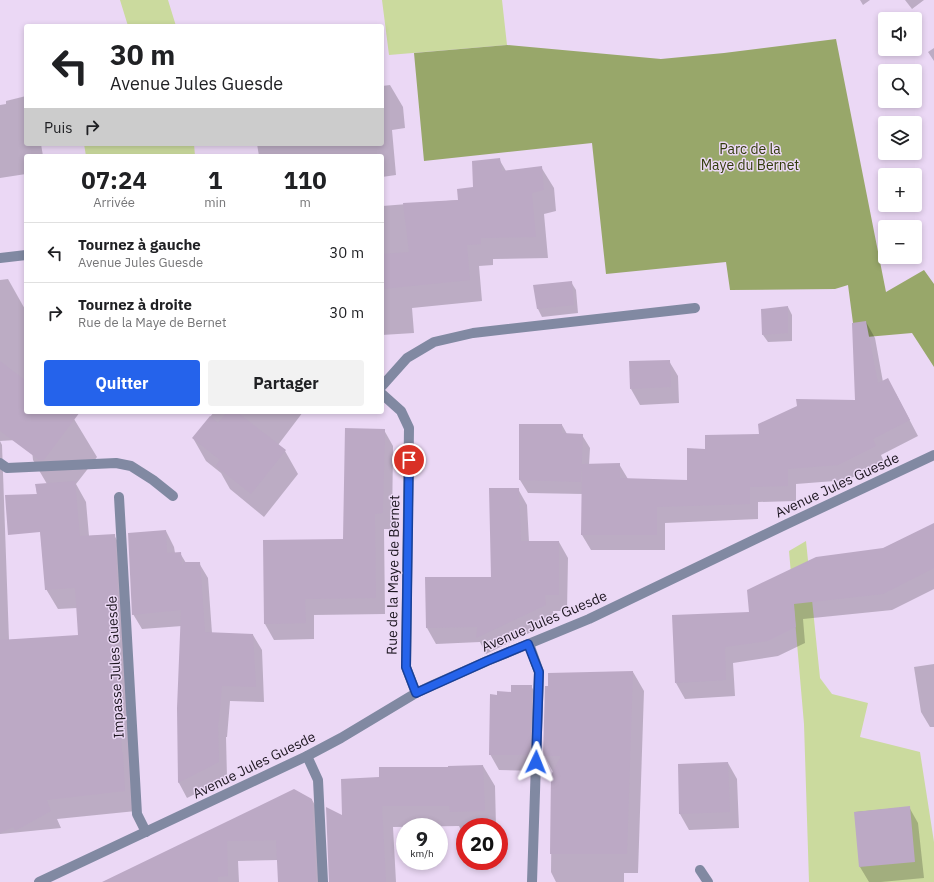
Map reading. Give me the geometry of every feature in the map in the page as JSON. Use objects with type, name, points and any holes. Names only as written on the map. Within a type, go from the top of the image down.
[{"type":"street","points":[[0,258],[24,255]]},
{"type":"street","points":[[384,384],[407,358],[434,342],[473,334],[695,308]]},
{"type":"street","name":"Rue de la Maye de Bernet","points":[[384,396],[401,411],[409,428],[406,667],[416,693]]},
{"type":"street","name":"Avenue Jules Guesde","points":[[39,882],[307,756],[341,738],[416,693],[487,661],[589,619],[934,455]]},
{"type":"street","points":[[0,463],[7,468],[116,463],[131,466],[153,480],[173,496]]},
{"type":"street","name":"Impasse Jules Guesde","points":[[119,497],[137,814],[146,832]]},
{"type":"street","points":[[528,644],[539,672],[532,882]]},
{"type":"street","points":[[307,756],[318,780],[323,882]]},
{"type":"street","points":[[700,870],[708,882]]},
{"type":"green space","points":[[120,0],[168,0],[175,24],[127,24]]},
{"type":"green space","points":[[382,0],[502,0],[507,45],[389,55]]},
{"type":"green space","name":"Parc de la Maye du Bernet","points":[[836,39],[878,252],[878,264],[880,264],[886,292],[924,270],[934,284],[934,367],[912,333],[855,338],[848,285],[835,289],[730,290],[726,262],[606,274],[592,143],[424,161],[414,53],[507,45],[661,59]]},
{"type":"green space","points":[[84,146],[194,146],[195,154],[86,154]]},
{"type":"green space","points":[[806,541],[820,678],[832,694],[868,703],[860,737],[920,752],[934,842],[934,882],[809,882],[804,724],[789,551]]},
{"type":"building","points":[[500,158],[502,171],[542,166],[544,190],[532,193],[536,237],[481,238],[481,244],[467,245],[470,280],[384,289],[384,254],[409,252],[403,203],[458,200],[457,189],[473,187],[472,161]]},
{"type":"building","points":[[572,281],[574,305],[537,309],[533,285]]},
{"type":"building","points":[[788,306],[788,333],[762,335],[761,309]]},
{"type":"building","points":[[866,321],[878,383],[888,378],[910,420],[873,439],[876,446],[838,465],[788,469],[788,486],[750,487],[750,504],[657,507],[657,535],[581,535],[582,464],[620,463],[620,478],[687,480],[687,448],[705,449],[705,435],[759,434],[758,424],[797,406],[796,399],[855,400],[852,323]]},
{"type":"building","points":[[670,360],[671,387],[630,389],[629,361]]},
{"type":"building","points":[[0,361],[24,379],[24,414],[78,414],[44,460],[39,460],[0,431]]},
{"type":"building","points":[[225,414],[240,414],[286,450],[251,494],[216,466],[220,460],[192,438],[210,416],[218,423]]},
{"type":"building","points":[[519,424],[562,424],[562,433],[583,434],[581,482],[519,480]]},
{"type":"building","points":[[345,428],[385,429],[383,513],[375,514],[376,598],[305,599],[306,623],[264,624],[263,540],[343,539]]},
{"type":"building","points":[[75,481],[80,536],[115,534],[119,616],[115,616],[125,791],[47,800],[51,811],[15,831],[13,827],[0,833],[0,640],[78,635],[75,588],[45,590],[40,532],[8,535],[5,495],[37,494],[35,484]]},
{"type":"building","points":[[489,488],[519,488],[521,541],[559,541],[559,595],[545,595],[546,605],[476,638],[477,627],[426,628],[425,577],[491,577]]},
{"type":"building","points":[[934,523],[934,568],[883,594],[794,604],[796,627],[768,641],[725,647],[726,680],[675,683],[672,615],[749,612],[747,590],[816,557],[883,548]]},
{"type":"building","points":[[166,530],[167,553],[181,552],[182,565],[183,562],[200,562],[205,632],[253,634],[256,687],[222,686],[218,722],[219,762],[178,783],[177,708],[181,610],[132,615],[128,533]]},
{"type":"building","points":[[633,671],[627,854],[550,854],[551,775],[561,756],[543,756],[545,686],[548,686],[548,673]]},
{"type":"building","points":[[511,685],[532,685],[530,755],[489,755],[490,694],[497,695],[497,691],[511,692]]},
{"type":"building","points":[[728,762],[730,812],[679,814],[678,764]]},
{"type":"building","points":[[483,765],[485,811],[450,812],[449,806],[382,806],[386,882],[329,882],[326,807],[342,815],[341,779],[379,777],[379,767],[448,767]]},
{"type":"building","points":[[294,789],[312,799],[316,882],[278,882],[276,840],[227,841],[228,876],[218,877],[218,882],[102,882]]},
{"type":"building","points":[[910,806],[915,862],[859,867],[854,812]]},
{"type":"route","points":[[409,460],[406,667],[416,693],[528,644],[539,672],[536,762]]}]
